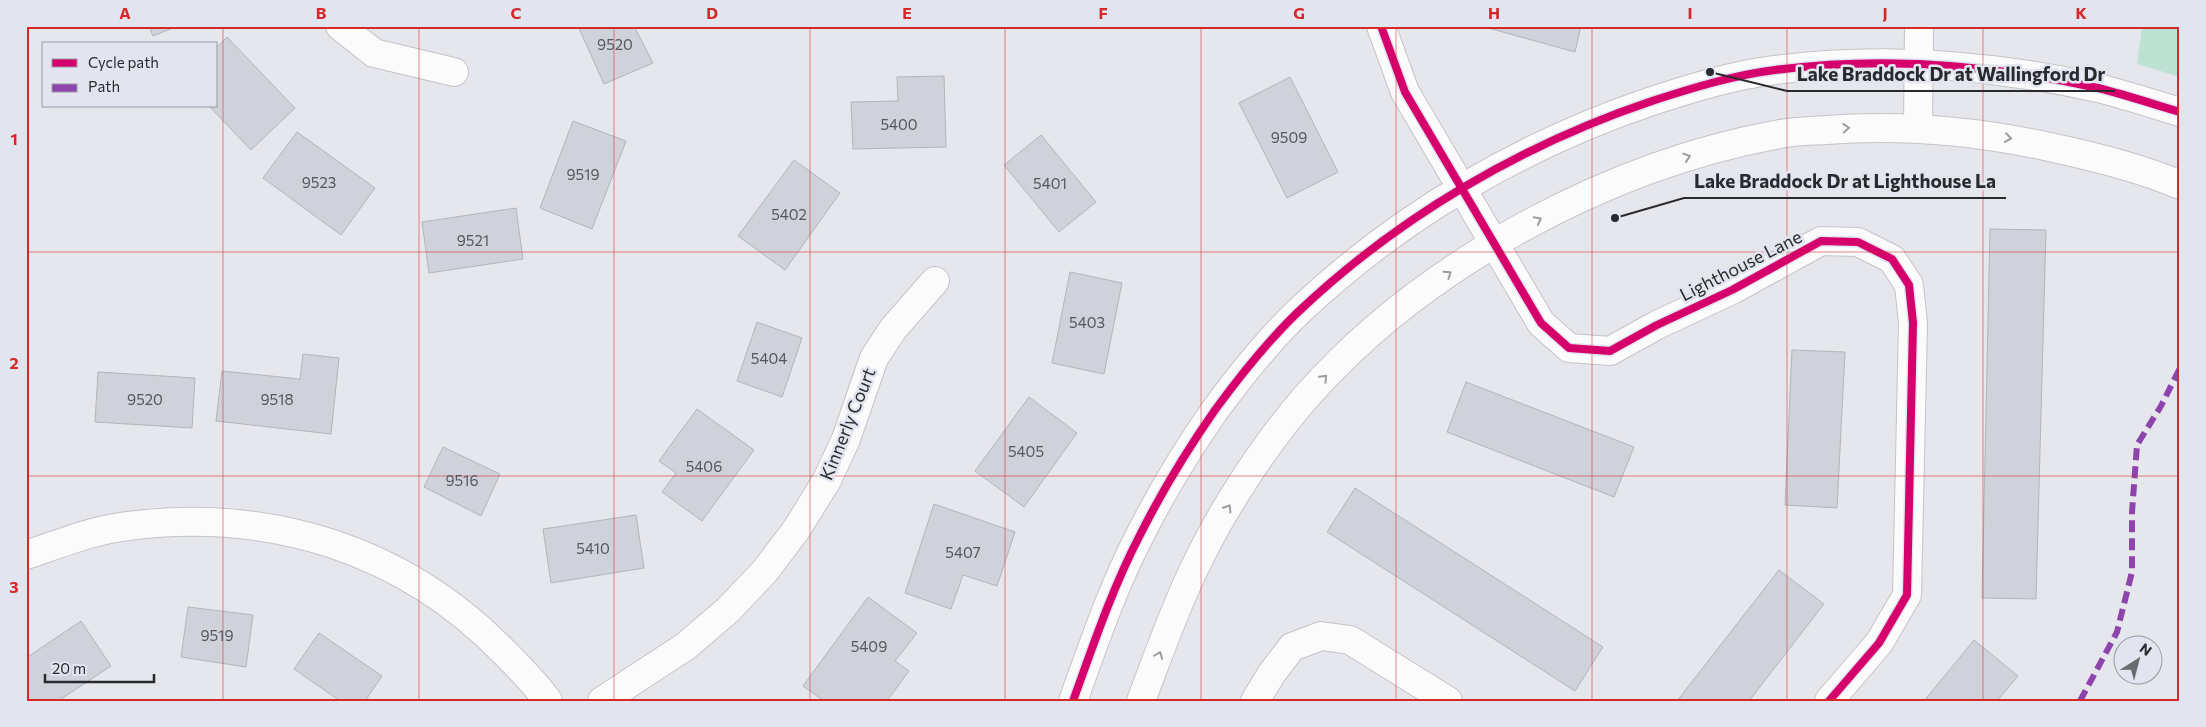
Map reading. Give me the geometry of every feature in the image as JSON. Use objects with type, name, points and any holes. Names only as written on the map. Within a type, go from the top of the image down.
[{"type":"street","points":[[340,26],[374,53],[454,72]]},
{"type":"street","name":"Lighthouse Lane","points":[[1381,26],[1405,92],[1495,243],[1540,323],[1569,348],[1610,350],[1657,325],[1732,290],[1821,241],[1858,242],[1892,259],[1908,285],[1912,323],[1907,595],[1879,642],[1829,701]]},
{"type":"street","points":[[1918,127],[1920,26]]},
{"type":"street","points":[[1073,701],[1137,539],[1170,480],[1214,412],[1256,357],[1297,314],[1342,274],[1399,230],[1462,187],[1539,147],[1608,116],[1691,88],[1774,70],[1850,64],[1918,64],[2012,73],[2100,88],[2180,112]]},
{"type":"street","points":[[1142,701],[1195,567],[1225,513],[1266,449],[1305,398],[1341,359],[1383,323],[1429,288],[1495,243],[1566,204],[1631,175],[1708,150],[1783,133],[1853,128],[1918,127],[2014,139],[2084,155],[2180,185]]},
{"type":"street","name":"Kinnerly Court","points":[[602,701],[686,646],[728,610],[765,571],[796,530],[827,480],[846,439],[874,358],[893,329],[935,282]]},
{"type":"street","points":[[26,556],[83,535],[126,526],[176,522],[220,522],[272,529],[321,540],[364,555],[403,573],[443,598],[484,631],[536,685],[548,701]]},
{"type":"street","points":[[1255,701],[1272,673],[1292,647],[1321,636],[1350,640],[1448,701]]},
{"type":"green space","points":[[2142,26],[2180,26],[2180,77],[2137,64]]},
{"type":"building","points":[[149,26],[178,26],[153,36]]},
{"type":"building","points":[[578,26],[634,26],[653,63],[604,84]]},
{"type":"building","points":[[1481,26],[1581,26],[1575,52]]},
{"type":"building","points":[[227,37],[295,108],[251,150],[211,108],[218,108],[218,46]]},
{"type":"building","points":[[944,76],[946,147],[853,149],[851,102],[898,101],[897,77]]},
{"type":"building","points":[[1290,77],[1338,172],[1287,198],[1239,103]]},
{"type":"building","points":[[573,121],[626,141],[592,229],[540,208]]},
{"type":"building","points":[[297,132],[375,188],[341,235],[263,178]]},
{"type":"building","points":[[1041,135],[1096,202],[1059,232],[1004,165]]},
{"type":"building","points":[[794,160],[840,193],[785,270],[738,236]]},
{"type":"building","points":[[516,208],[523,259],[429,273],[422,222]]},
{"type":"building","points":[[1990,229],[2046,230],[2036,599],[1982,598]]},
{"type":"building","points":[[1070,272],[1122,283],[1104,374],[1052,363]]},
{"type":"building","points":[[757,322],[802,338],[782,397],[737,381]]},
{"type":"building","points":[[1792,350],[1845,352],[1837,508],[1785,505]]},
{"type":"building","points":[[303,354],[339,358],[331,434],[216,421],[222,371],[300,379]]},
{"type":"building","points":[[98,372],[195,378],[192,428],[95,422]]},
{"type":"building","points":[[1466,382],[1634,447],[1614,497],[1447,432]]},
{"type":"building","points":[[1029,397],[1077,433],[1024,507],[975,471]]},
{"type":"building","points":[[697,409],[754,450],[702,521],[662,492],[676,473],[659,461]]},
{"type":"building","points":[[443,447],[500,474],[481,516],[424,487]]},
{"type":"building","points":[[1355,488],[1603,647],[1575,691],[1327,532]]},
{"type":"building","points":[[934,504],[1015,532],[997,586],[963,575],[951,609],[905,593]]},
{"type":"building","points":[[636,515],[644,568],[551,583],[543,529]]},
{"type":"building","points":[[1779,570],[1824,604],[1749,701],[1677,701]]},
{"type":"building","points":[[868,597],[917,633],[895,661],[909,671],[887,701],[824,701],[803,686]]},
{"type":"building","points":[[188,607],[253,615],[246,667],[181,657]]},
{"type":"building","points":[[81,621],[111,666],[58,701],[26,701],[26,658]]},
{"type":"building","points":[[319,633],[382,676],[365,701],[340,701],[294,669]]},
{"type":"building","points":[[1974,640],[2018,676],[1997,701],[1924,701]]},
{"type":"marked path","points":[[2080,701],[2117,632],[2132,572],[2132,512],[2137,445],[2161,406],[2180,368]]},
{"type":"cycle path","points":[[1381,26],[1405,92],[1541,323],[1569,348],[1610,351],[1657,325],[1732,290],[1821,241],[1858,242],[1892,259],[1909,285],[1913,323],[1907,595],[1879,643],[1829,701]]},
{"type":"cycle path","points":[[1073,701],[1112,597],[1147,521],[1194,441],[1244,372],[1297,313],[1336,278],[1419,215],[1463,187],[1509,162],[1555,139],[1667,96],[1744,75],[1815,66],[1897,63],[1938,65],[2019,74],[2098,88],[2180,112]]},
{"type":"place","name":"Lake Braddock Dr at Wallingford Dr","points":[[1710,72]]},
{"type":"place","name":"Lake Braddock Dr at Lighthouse La","points":[[1615,218]]}]
